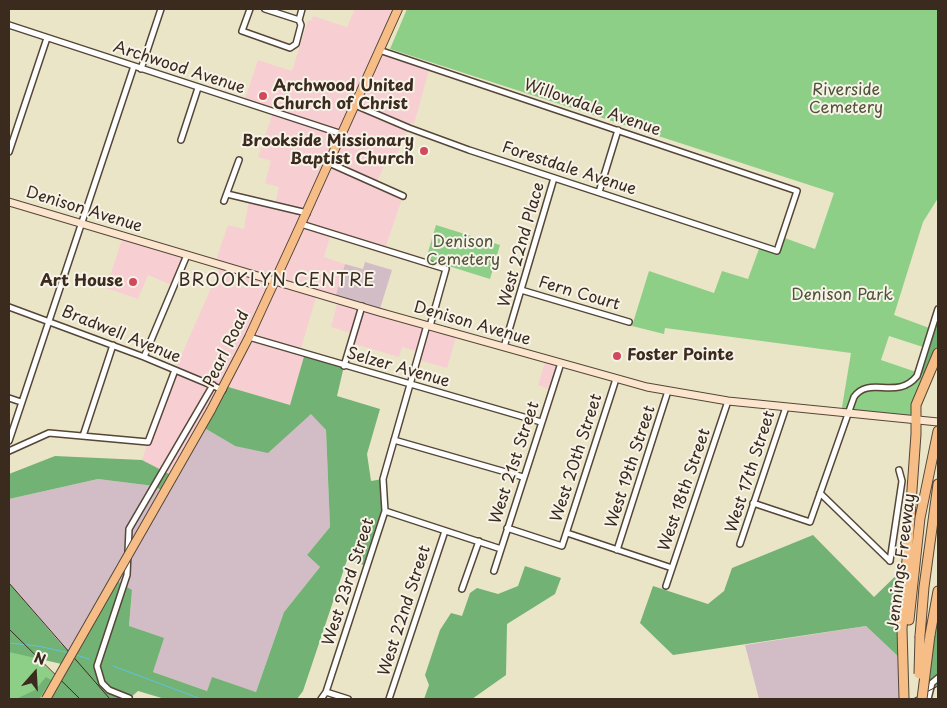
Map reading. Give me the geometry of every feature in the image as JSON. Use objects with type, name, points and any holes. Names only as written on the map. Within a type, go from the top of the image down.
[{"type":"highway","points":[[904,699],[905,629],[916,405],[938,353]]},
{"type":"highway","name":"Jennings Freeway","points":[[905,629],[920,518],[938,431]]},
{"type":"highway","name":"Jennings Freeway","points":[[920,699],[920,636],[924,587],[938,484]]},
{"type":"highway","points":[[920,699],[938,591]]},
{"type":"main road","name":"Pearl Road","points":[[46,699],[223,390],[302,224],[398,9]]},
{"type":"main road","name":"Denison Avenue","points":[[9,202],[428,326],[616,379],[668,391],[728,401],[935,421]]},
{"type":"street","points":[[141,69],[161,9]]},
{"type":"street","points":[[250,9],[242,31],[290,48],[296,44],[301,25],[299,20],[302,9]]},
{"type":"street","points":[[265,9],[299,20]]},
{"type":"street","name":"Archwood Avenue","points":[[9,25],[342,134]]},
{"type":"street","points":[[9,152],[47,38]]},
{"type":"street","name":"Willowdale Avenue","points":[[379,50],[797,191],[777,251]]},
{"type":"street","points":[[9,441],[134,66]]},
{"type":"street","points":[[181,140],[198,88]]},
{"type":"street","name":"Forestdale Avenue","points":[[355,105],[409,128],[777,251]]},
{"type":"street","points":[[598,192],[618,130]]},
{"type":"street","points":[[224,201],[239,160]]},
{"type":"street","points":[[329,163],[403,196]]},
{"type":"street","name":"West 22nd Place","points":[[504,347],[554,178]]},
{"type":"street","points":[[227,194],[307,213]]},
{"type":"street","name":"West 23rd Street","points":[[302,224],[446,269],[383,479],[385,511],[326,692],[322,699]]},
{"type":"street","points":[[144,356],[187,255]]},
{"type":"street","name":"Fern Court","points":[[521,290],[629,322]]},
{"type":"street","points":[[344,366],[362,306]]},
{"type":"street","name":"Bradwell Avenue","points":[[9,307],[144,356],[223,390]]},
{"type":"street","points":[[754,503],[810,522],[847,414],[858,390],[871,387],[896,388],[911,383],[917,376],[938,309]]},
{"type":"street","name":"Selzer Avenue","points":[[249,337],[541,422]]},
{"type":"street","points":[[83,436],[113,345]]},
{"type":"street","name":"West 21st Street","points":[[494,571],[561,363]]},
{"type":"street","points":[[9,451],[49,434],[148,442],[175,370]]},
{"type":"street","name":"West 20th Street","points":[[507,528],[562,546],[616,379]]},
{"type":"street","name":"Pearl Road","points":[[129,698],[109,690],[102,683],[97,666],[127,575],[129,529],[213,385]]},
{"type":"street","name":"West 19th Street","points":[[618,550],[668,391]]},
{"type":"street","points":[[9,398],[21,402]]},
{"type":"street","name":"West 18th Street","points":[[666,586],[728,401]]},
{"type":"street","name":"West 17th Street","points":[[740,544],[786,407]]},
{"type":"street","points":[[394,440],[523,477]]},
{"type":"street","points":[[820,492],[890,561],[902,481],[899,470]]},
{"type":"street","points":[[385,511],[501,549]]},
{"type":"street","name":"West 22nd Street","points":[[389,699],[445,531]]},
{"type":"street","points":[[567,532],[672,568]]},
{"type":"street","points":[[462,589],[479,541]]},
{"type":"street","points":[[928,699],[929,689],[938,678]]},
{"type":"street","points":[[326,692],[348,699]]},
{"type":"shaded area","points":[[355,9],[398,9],[379,50],[430,67],[414,124],[411,123],[393,163],[386,161],[376,184],[403,196],[385,249],[331,234],[324,257],[345,264],[335,298],[317,294],[300,352],[305,353],[290,405],[225,386],[173,476],[142,460],[148,442],[175,370],[221,265],[215,263],[228,225],[244,229],[249,199],[275,205],[279,187],[265,183],[271,161],[258,157],[273,112],[244,102],[258,60],[292,71],[308,20],[311,21],[313,16],[347,27]]},
{"type":"shaded area","points":[[123,236],[187,255],[174,286],[148,275],[138,299],[106,288]]},
{"type":"shaded area","points":[[365,262],[392,270],[379,312],[335,298],[345,264],[363,269]]},
{"type":"shaded area","points":[[338,300],[457,334],[447,368],[418,360],[419,352],[402,347],[399,357],[351,343],[353,334],[331,327]]},
{"type":"shaded area","points":[[546,359],[561,363],[552,390],[538,385]]},
{"type":"shaded area","points":[[312,413],[326,430],[330,527],[307,555],[320,567],[284,612],[256,692],[212,678],[207,691],[153,672],[129,626],[132,590],[73,654],[61,644],[9,583],[9,499],[98,479],[154,486],[165,492],[201,426],[235,446]]},
{"type":"shaded area","points":[[866,626],[902,660],[905,699],[759,699],[745,645]]},
{"type":"green space","name":"Riverside Cemetery","points":[[407,9],[938,9],[938,198],[923,222],[894,315],[932,329],[926,348],[889,336],[881,360],[928,376],[916,418],[841,413],[851,353],[665,328],[664,334],[632,326],[649,271],[714,293],[722,271],[748,279],[760,246],[777,251],[782,237],[815,249],[834,193],[390,49]]},
{"type":"green space","name":"Denison Cemetery","points":[[436,225],[500,245],[490,279],[426,259]]},
{"type":"green space","points":[[938,309],[938,353],[928,376],[918,373]]},
{"type":"green space","points":[[305,353],[344,366],[337,396],[380,409],[367,454],[371,481],[383,479],[385,511],[367,566],[347,560],[303,691],[297,699],[165,699],[138,691],[129,699],[46,699],[66,665],[9,652],[9,583],[61,644],[73,654],[115,580],[132,590],[129,626],[164,638],[153,672],[207,691],[212,677],[256,692],[284,612],[320,567],[307,555],[330,527],[326,430],[311,414],[268,453],[235,446],[201,426],[225,386],[290,405]]},
{"type":"green space","points":[[55,456],[142,460],[173,476],[165,492],[154,486],[98,479],[9,499],[9,474]]},
{"type":"green space","points":[[813,535],[874,597],[906,566],[902,660],[866,626],[673,655],[640,623],[653,586],[708,604],[724,591],[732,568]]},
{"type":"green space","points":[[525,566],[561,578],[555,594],[507,624],[506,675],[472,699],[424,699],[429,685],[425,675],[440,630],[451,613],[462,616],[470,593],[477,588],[498,594],[518,586]]},
{"type":"green space","points":[[938,591],[938,686],[922,697]]},
{"type":"green space","points":[[9,631],[57,677],[43,699],[9,699]]},
{"type":"green space","points":[[46,677],[51,680],[39,699],[16,699],[35,690]]},
{"type":"waterway","points":[[9,643],[38,646],[69,653]]},
{"type":"waterway","points":[[76,655],[89,659]]},
{"type":"waterway","points":[[113,666],[201,699]]},
{"type":"railway","points":[[9,583],[110,699]]},
{"type":"railway","points":[[9,629],[80,699]]},
{"type":"railway","points":[[913,699],[938,686]]},
{"type":"place","name":"Archwood United Church of Christ","points":[[263,96]]},
{"type":"place","name":"Brookside Missionary Baptist Church","points":[[424,151]]},
{"type":"place","name":"Art House","points":[[133,282]]},
{"type":"place","name":"Foster Pointe","points":[[617,356]]},
{"type":"district","name":"BROOKLYN CENTRE","points":[[277,281]]},
{"type":"park label","name":"Denison Park","points":[[842,296]]}]
